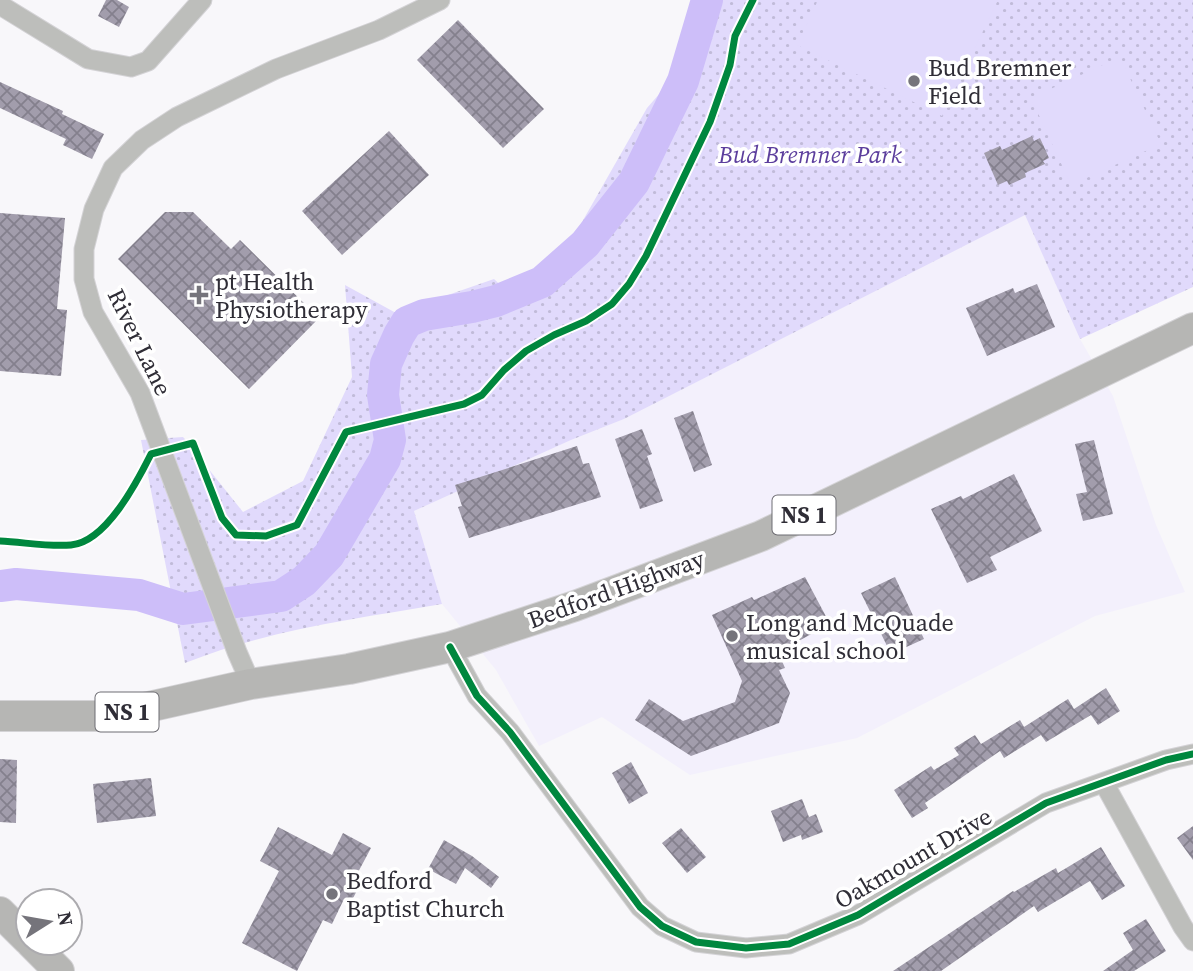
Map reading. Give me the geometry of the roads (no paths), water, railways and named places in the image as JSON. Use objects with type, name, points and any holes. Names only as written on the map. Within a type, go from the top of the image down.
[{"type":"main road","name":"Bedford Highway","points":[[0,716],[108,716],[251,684],[349,669],[450,647],[575,606],[761,536],[1193,328]]},
{"type":"main road","points":[[0,912],[14,926]]},
{"type":"main road","points":[[45,957],[59,971]]},
{"type":"street","points":[[0,5],[88,59],[131,67],[148,61],[202,0]]},
{"type":"street","name":"River Lane","points":[[251,684],[236,652],[140,393],[93,312],[84,279],[85,249],[94,209],[113,168],[142,140],[177,117],[276,69],[379,30],[440,0]]},
{"type":"street","name":"Oakmount Drive","points":[[450,647],[477,696],[510,732],[640,907],[662,926],[696,942],[746,948],[789,944],[858,915],[1045,803],[1166,760],[1193,754]]},
{"type":"street","points":[[1104,783],[1193,941]]},
{"type":"waterway","points":[[0,586],[16,584],[139,595],[183,609],[281,596],[304,581],[329,555],[385,459],[390,440],[383,395],[386,364],[407,322],[424,315],[496,301],[542,282],[585,244],[634,182],[683,81],[707,0]]},
{"type":"place","name":"Bud Bremner Field","points":[[914,81]]},
{"type":"place","name":"pt Health Physiotherapy","points":[[199,295]]},
{"type":"place","name":"Long and McQuade musical school","points":[[732,636]]},
{"type":"place","name":"Bedford Baptist Church","points":[[332,894]]},
{"type":"park label","name":"Bud Bremner Park","points":[[810,154]]}]
